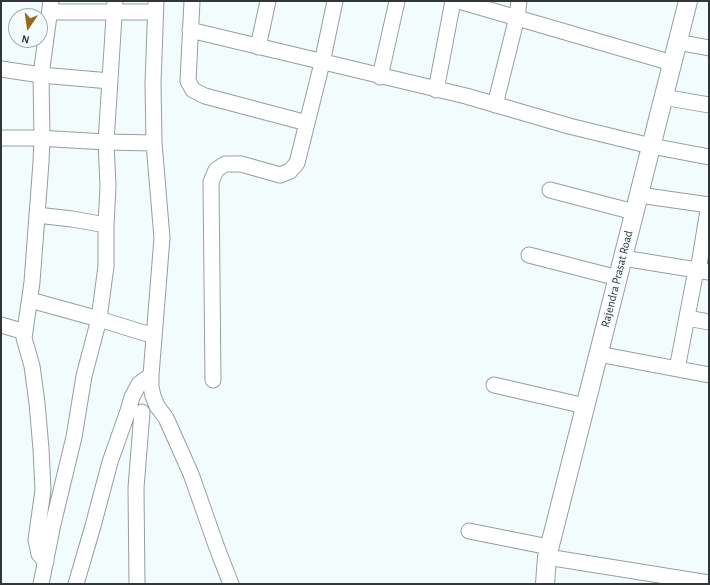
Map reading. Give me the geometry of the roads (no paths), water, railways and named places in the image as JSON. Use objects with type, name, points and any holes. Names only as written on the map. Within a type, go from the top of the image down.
[{"type":"street","points":[[192,1],[188,81],[193,90],[205,96],[307,123]]},
{"type":"street","points":[[258,47],[268,1]]},
{"type":"street","points":[[213,380],[211,182],[216,170],[225,164],[241,164],[280,175],[290,171],[297,163],[322,63],[335,1]]},
{"type":"street","points":[[380,77],[397,1]]},
{"type":"street","points":[[436,90],[453,1]]},
{"type":"street","points":[[459,1],[672,63]]},
{"type":"street","points":[[495,105],[519,1]]},
{"type":"street","name":"Rajendra Prasat Road","points":[[545,584],[548,552],[688,1]]},
{"type":"street","points":[[46,562],[39,554],[36,540],[43,490],[41,456],[37,403],[32,366],[24,338],[26,315],[30,300],[42,138],[41,75],[50,6],[155,7],[153,83],[154,143],[162,238],[151,375],[153,396],[157,406],[166,418],[192,474],[231,584]]},
{"type":"street","points":[[41,584],[53,524],[74,437],[84,376],[99,319],[106,266],[108,186],[106,142],[114,7]]},
{"type":"street","points":[[190,30],[436,90],[568,126],[651,146],[709,157]]},
{"type":"street","points":[[677,42],[709,48]]},
{"type":"street","points":[[1,68],[41,75],[110,82]]},
{"type":"street","points":[[663,97],[709,105]]},
{"type":"street","points":[[1,138],[42,138],[154,143]]},
{"type":"street","points":[[550,190],[636,203],[709,205],[701,271],[687,318],[677,369]]},
{"type":"street","points":[[37,215],[106,225]]},
{"type":"street","points":[[529,255],[618,278]]},
{"type":"street","points":[[623,258],[701,271]]},
{"type":"street","points":[[30,300],[154,336]]},
{"type":"street","points":[[687,318],[709,322]]},
{"type":"street","points":[[1,325],[25,332]]},
{"type":"street","points":[[598,354],[709,375]]},
{"type":"street","points":[[137,584],[135,390],[139,384],[151,375]]},
{"type":"street","points":[[494,385],[585,406]]},
{"type":"street","points":[[136,408],[157,406]]},
{"type":"street","points":[[76,584],[110,462],[136,408]]},
{"type":"street","points":[[469,531],[548,552],[709,583]]}]
